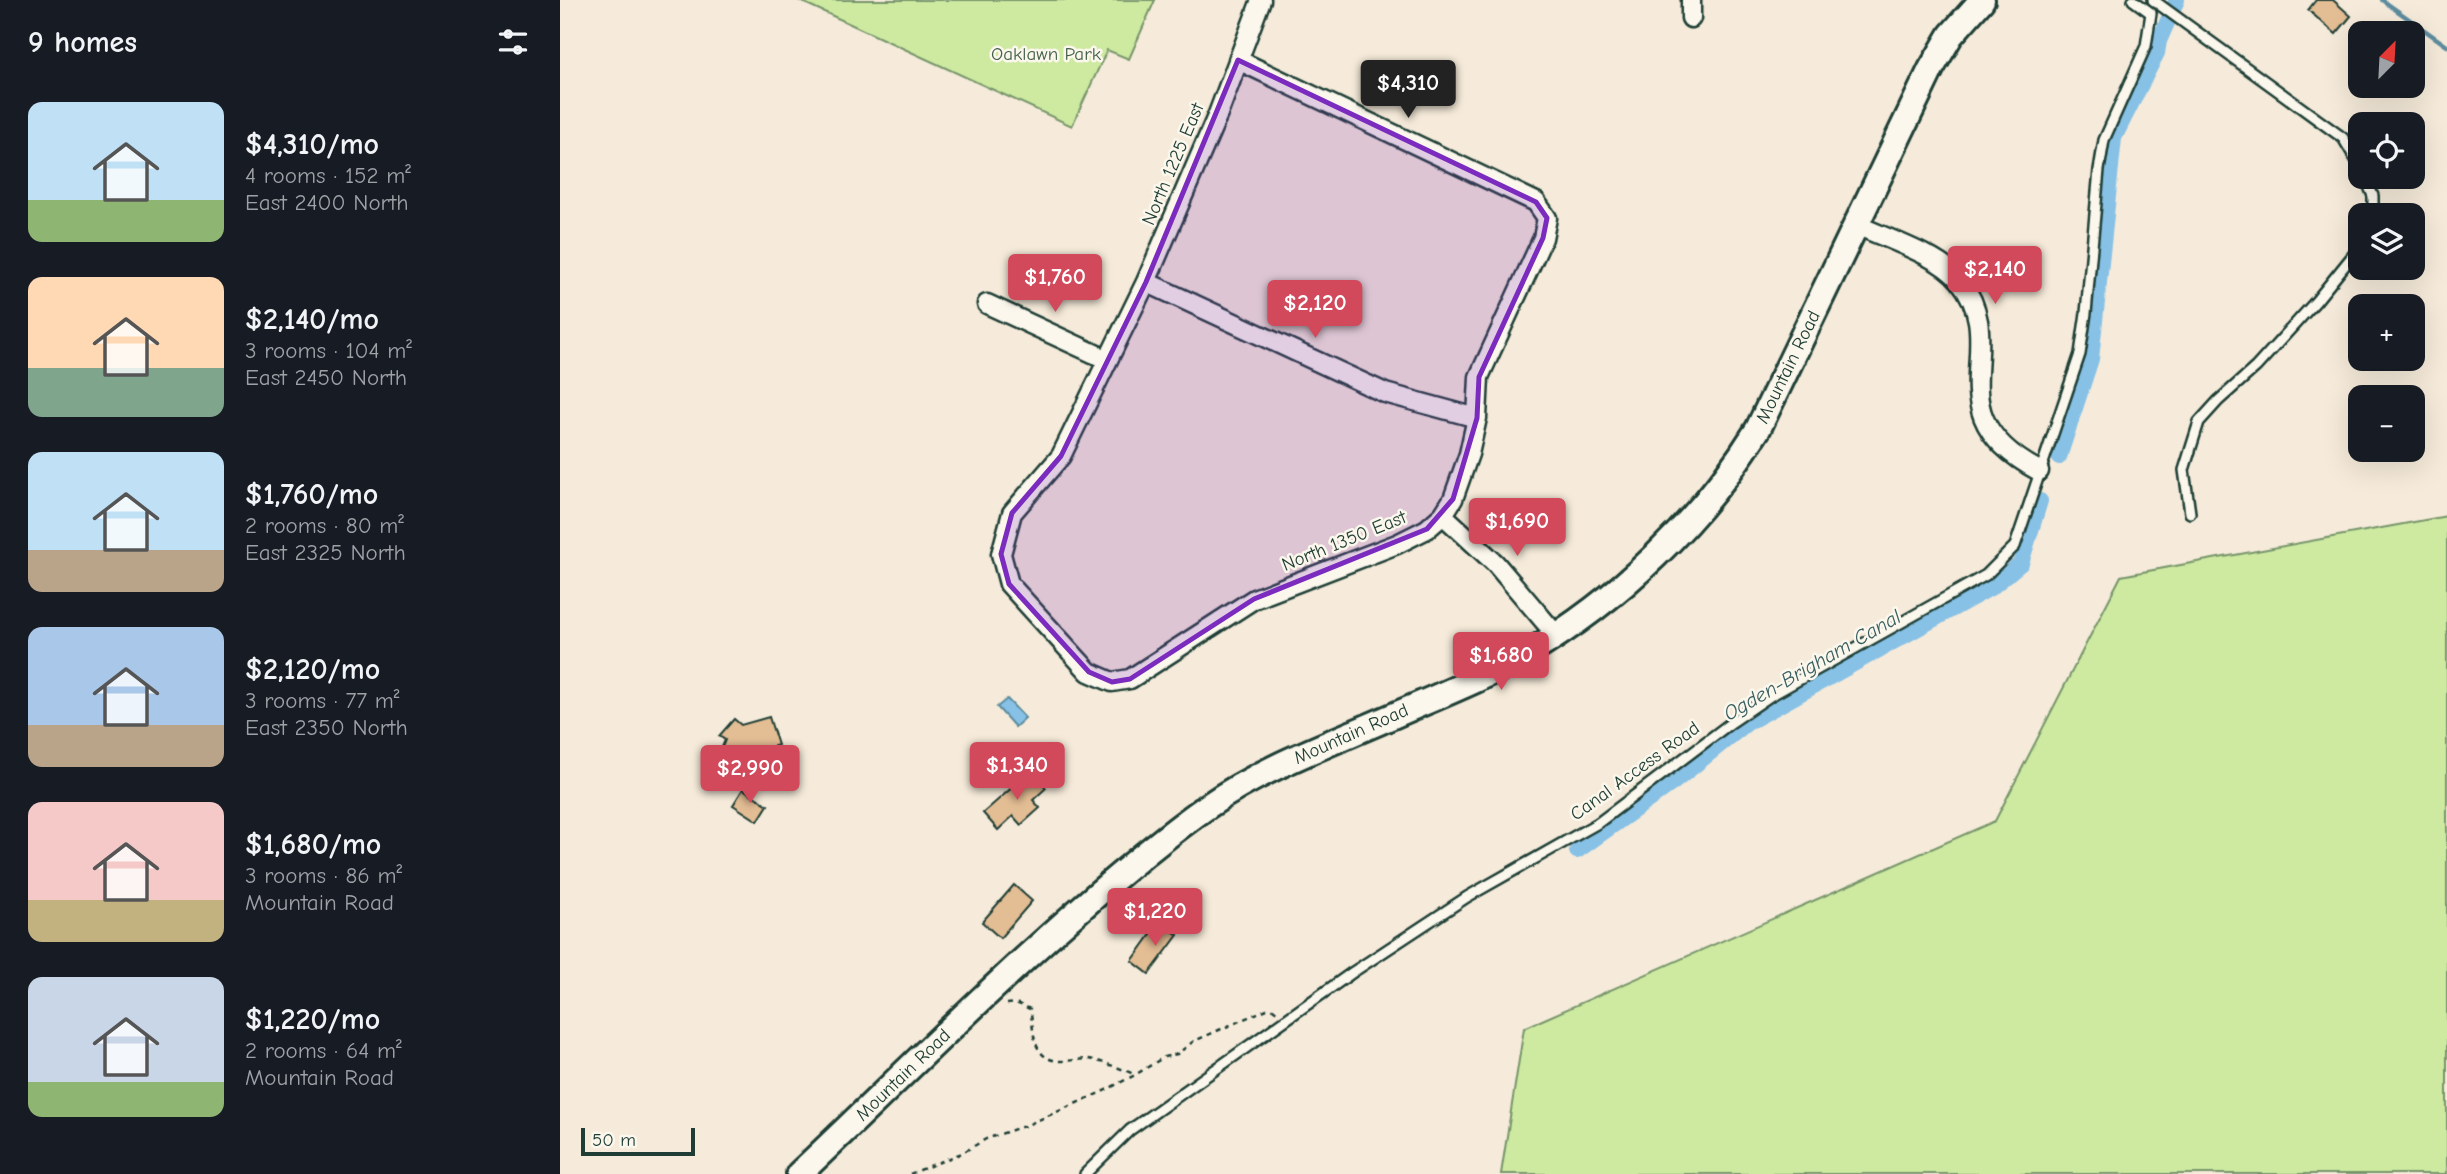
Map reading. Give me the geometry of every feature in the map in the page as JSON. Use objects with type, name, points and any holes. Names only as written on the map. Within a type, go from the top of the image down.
[{"type":"street","name":"North 1225 East","points":[[1130,679],[1111,682],[1089,672],[1009,584],[1001,554],[1012,513],[1061,456],[1146,282],[1213,127],[1261,0]]},
{"type":"street","name":"Mountain Road","points":[[799,1174],[1035,948],[1127,868],[1211,804],[1261,774],[1524,656],[1589,613],[1654,558],[1707,502],[1758,429],[1931,69],[1951,35],[1982,0]]},
{"type":"street","name":"North 1350 East","points":[[1130,679],[1254,599],[1397,544],[1427,529],[1443,515],[1462,478],[1477,418],[1479,376],[1543,238],[1547,218],[1536,202],[1238,60]]},
{"type":"street","points":[[1857,225],[1938,262],[1959,279],[1973,300],[1978,317],[1977,379],[1982,417],[2003,447],[2039,471]]},
{"type":"street","points":[[1146,282],[1385,393],[1477,418]]},
{"type":"street","points":[[986,304],[1108,360]]},
{"type":"street","points":[[1443,515],[1495,563],[1556,635]]},
{"type":"lane","name":"Canal Access Road","points":[[1085,1174],[1130,1130],[1286,1019],[1467,897],[1598,823],[1770,696],[1986,575],[2015,546],[2080,354],[2104,140],[2146,46],[2151,13],[2133,0]]},
{"type":"lane","points":[[2156,2],[2343,138],[2348,146]]},
{"type":"lane","points":[[2190,513],[2184,470],[2199,422],[2256,367],[2348,261]]},
{"type":"path","points":[[985,996],[1001,1004],[1016,1003],[1030,1009],[1036,1044],[1042,1054],[1054,1061],[1088,1059],[1119,1067],[1135,1075]]},
{"type":"path","points":[[910,1174],[962,1153],[986,1139],[1027,1125],[1135,1075],[1164,1057],[1177,1054],[1194,1041],[1267,1009],[1273,1009],[1286,1019]]},
{"type":"highlighted area","points":[[1238,60],[1536,202],[1547,218],[1543,238],[1479,377],[1477,418],[1453,499],[1427,529],[1254,599],[1130,679],[1112,682],[1089,672],[1009,584],[1001,554],[1012,513],[1061,456],[1146,282]]},
{"type":"green space","name":"Oaklawn Park","points":[[798,0],[1155,0],[1129,59],[1107,50],[1072,126]]},
{"type":"green space","points":[[2447,516],[2447,1174],[1501,1174],[1524,1028],[1995,821],[2121,576]]},
{"type":"water","points":[[1007,699],[1025,718],[1015,727],[997,707]]},
{"type":"building","points":[[2316,0],[2333,0],[2351,16],[2336,34],[2308,10]]},
{"type":"building","points":[[769,717],[778,745],[760,751],[752,758],[740,786],[711,774],[725,740],[719,736],[734,719],[741,725]]},
{"type":"building","points":[[1031,771],[1046,788],[1033,800],[1040,808],[1021,825],[1013,816],[998,830],[983,813]]},
{"type":"building","points":[[743,789],[768,805],[758,821],[733,805]]},
{"type":"building","points":[[1014,885],[1032,901],[1000,938],[982,922]]},
{"type":"building","points":[[1160,922],[1178,935],[1149,974],[1132,961]]},
{"type":"waterway","name":"Ogden-Brigham Canal","points":[[2059,457],[2091,359],[2114,138],[2157,53],[2159,41],[2177,0]]},
{"type":"waterway","points":[[2382,0],[2447,46]]},
{"type":"waterway","name":"Ogden-Brigham Canal","points":[[1577,851],[1674,782],[1747,723],[1992,587],[2021,563],[2040,501]]}]
